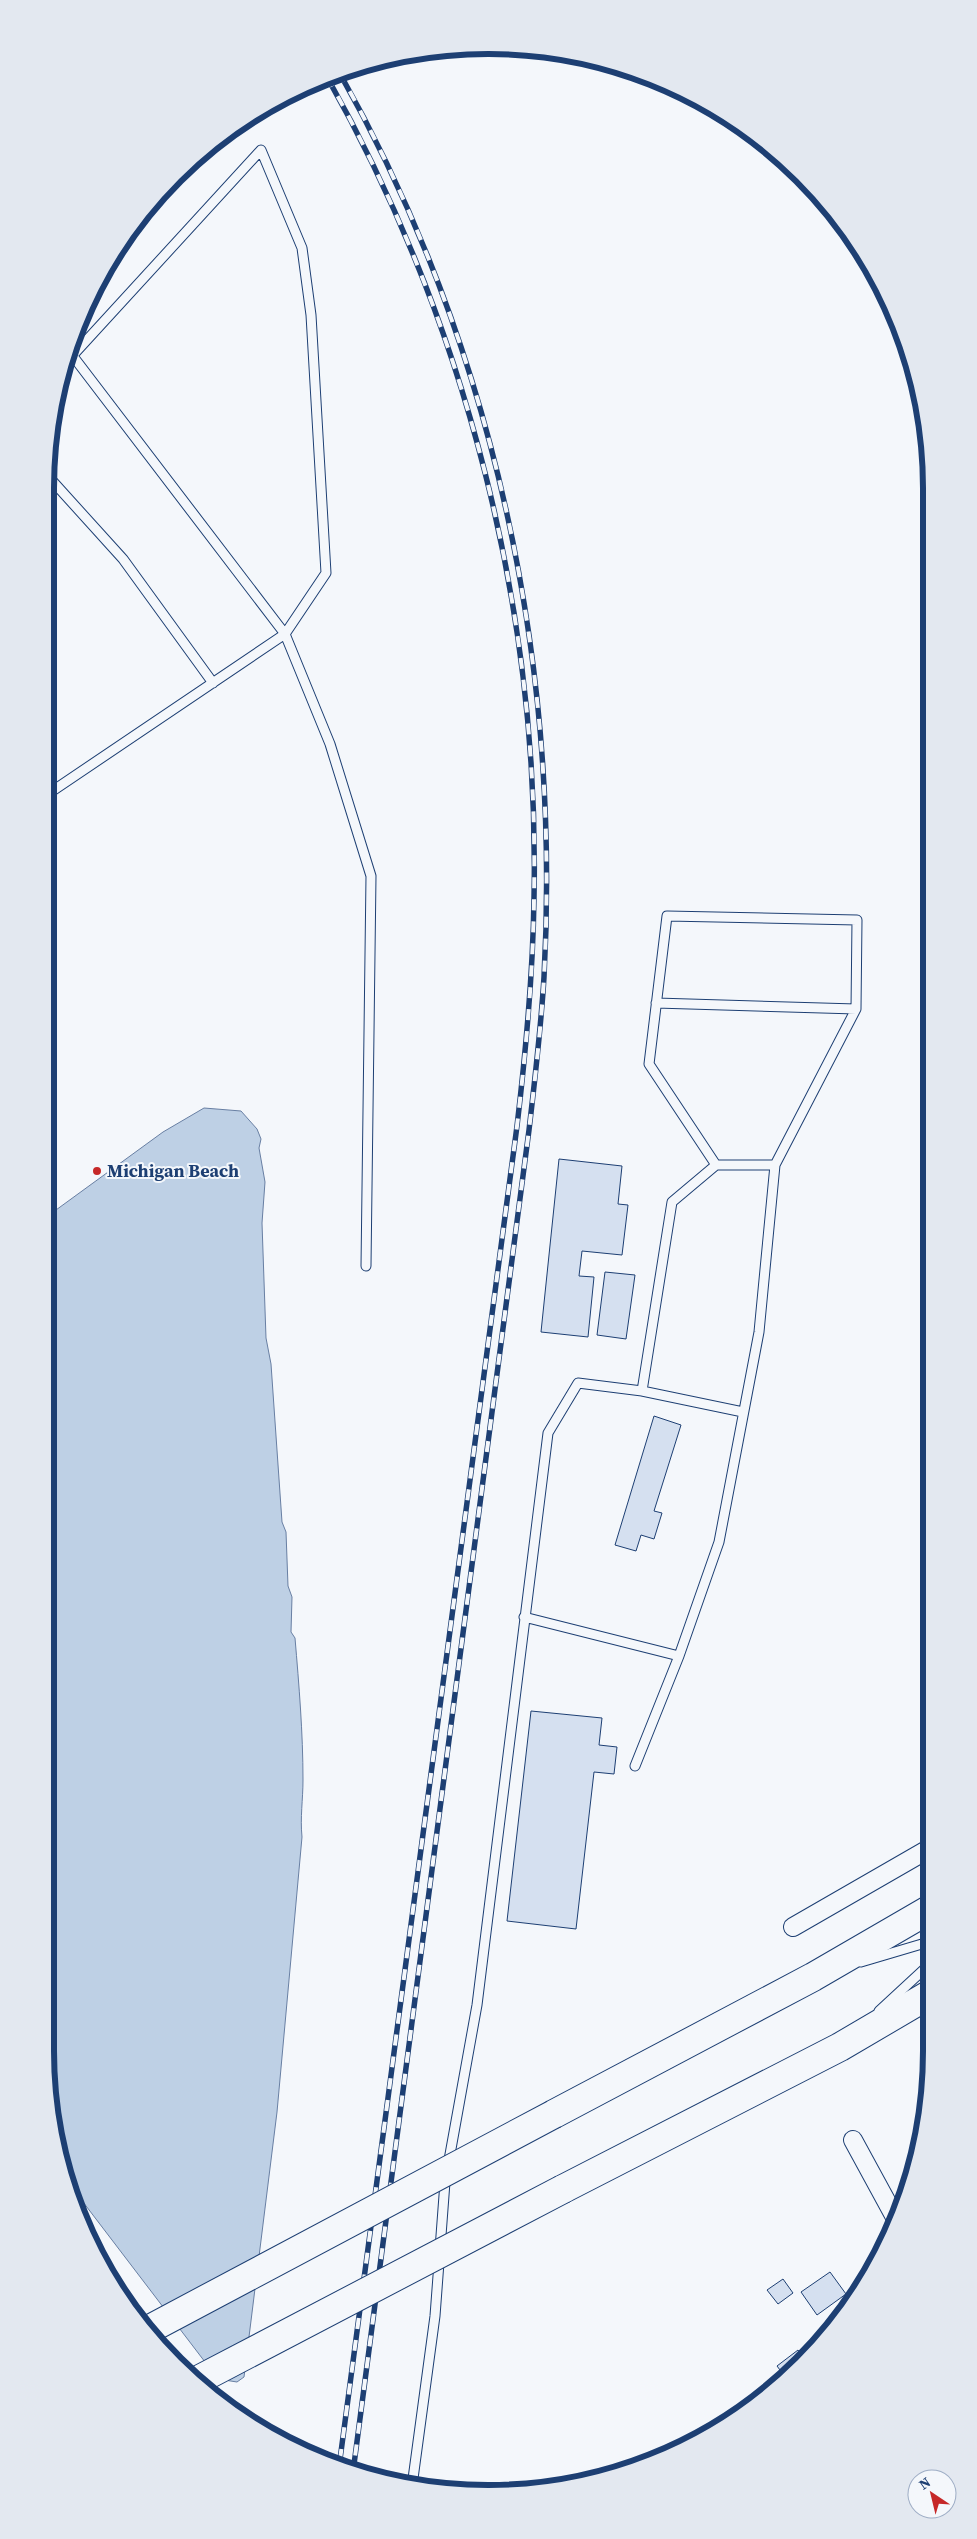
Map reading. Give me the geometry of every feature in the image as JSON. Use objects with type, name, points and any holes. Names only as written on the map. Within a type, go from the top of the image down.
[{"type":"highway","points":[[154,2327],[813,1976],[923,1913]]},
{"type":"highway","points":[[203,2378],[840,2046],[923,1998]]},
{"type":"street","points":[[793,1927],[923,1852]]},
{"type":"street","points":[[853,2140],[892,2212]]},
{"type":"lane","points":[[54,790],[285,634],[326,572],[311,315],[302,248],[261,150],[78,345]]},
{"type":"lane","points":[[74,358],[285,634],[330,744],[371,876],[366,1266]]},
{"type":"lane","points":[[54,483],[123,559],[213,683]]},
{"type":"lane","points":[[634,1766],[679,1656],[719,1542],[759,1332],[775,1165],[856,1009],[857,920],[667,916],[649,1064],[716,1165]]},
{"type":"lane","points":[[656,1003],[856,1009]]},
{"type":"lane","points":[[642,1391],[672,1202],[716,1165],[775,1165]]},
{"type":"lane","points":[[413,2479],[435,2316],[445,2182],[477,2005],[548,1433],[578,1383],[642,1391],[743,1412]]},
{"type":"lane","points":[[524,1617],[679,1656]]},
{"type":"lane","points":[[813,1976],[923,1944]]},
{"type":"lane","points":[[840,2046],[923,1970]]},
{"type":"water","points":[[204,1108],[241,1111],[257,1129],[261,1139],[259,1148],[265,1182],[262,1223],[266,1338],[271,1364],[282,1522],[286,1532],[288,1586],[292,1597],[291,1632],[295,1638],[300,1709],[303,1762],[302,1837],[277,2112],[244,2377],[237,2382],[218,2379],[80,2198],[62,2135],[55,2079],[54,1211],[163,1132]]},
{"type":"building","points":[[559,1159],[622,1166],[618,1204],[628,1205],[622,1255],[582,1251],[579,1276],[594,1277],[588,1337],[541,1332]]},
{"type":"building","points":[[605,1272],[635,1275],[626,1339],[597,1335]]},
{"type":"building","points":[[654,1416],[681,1425],[654,1511],[662,1513],[654,1539],[641,1535],[636,1551],[615,1545]]},
{"type":"building","points":[[531,1711],[602,1718],[599,1745],[617,1747],[614,1774],[594,1772],[576,1929],[507,1921]]},
{"type":"building","points":[[830,2272],[846,2294],[817,2315],[801,2292]]},
{"type":"building","points":[[783,2279],[793,2293],[778,2304],[767,2290]]},
{"type":"building","points":[[798,2350],[800,2353],[781,2371],[777,2366]]},
{"type":"railway","points":[[343,79],[393,177],[439,285],[476,396],[506,509],[527,625],[541,742],[546,859],[544,977],[540,1034],[529,1130],[354,2464]]},
{"type":"railway","points":[[331,84],[376,172],[419,270],[456,371],[485,474],[508,578],[524,684],[533,791],[534,898],[528,1012],[517,1126],[340,2459]]},
{"type":"place","name":"Michigan Beach","points":[[97,1171]]}]
